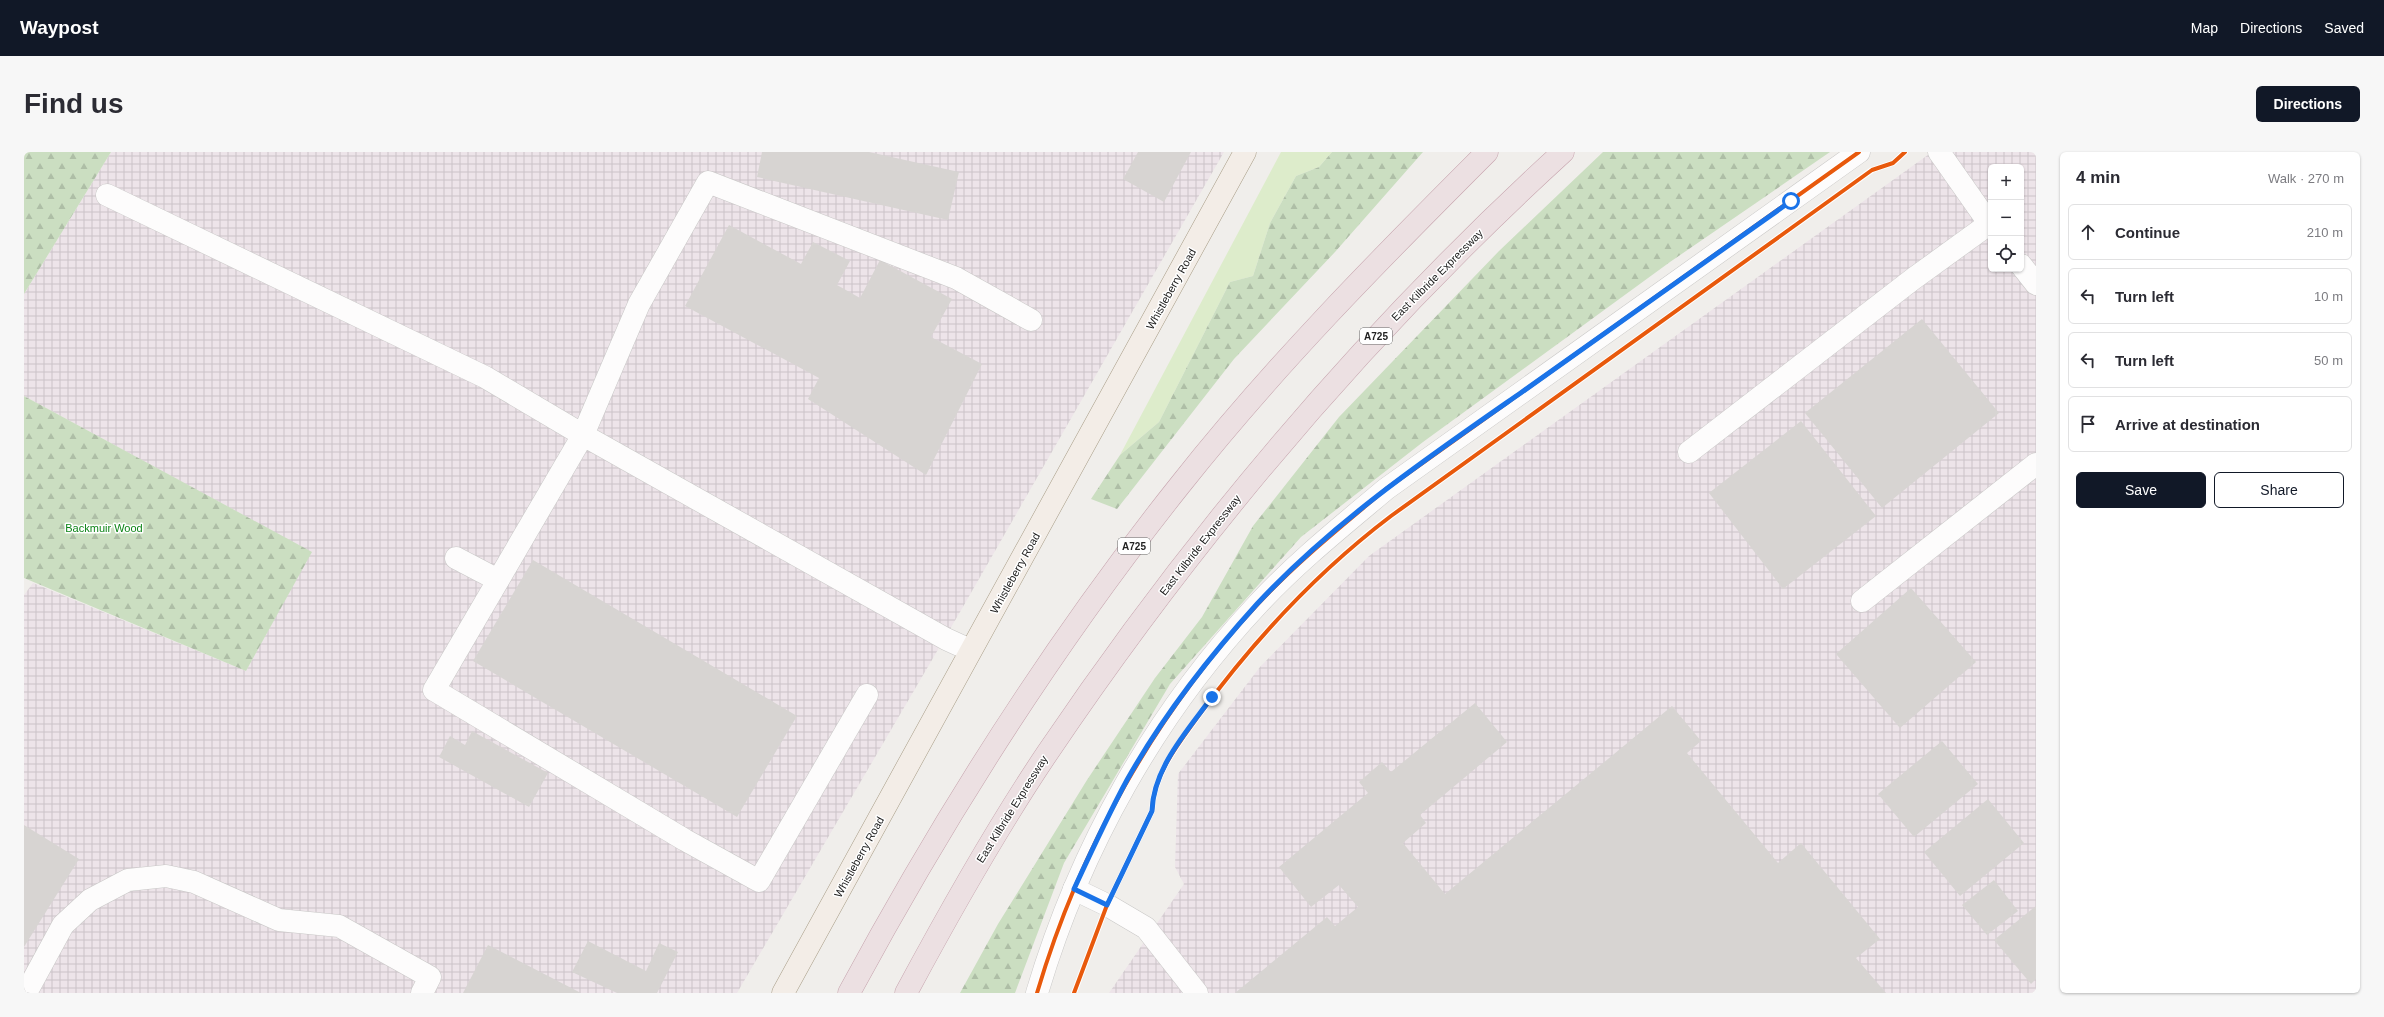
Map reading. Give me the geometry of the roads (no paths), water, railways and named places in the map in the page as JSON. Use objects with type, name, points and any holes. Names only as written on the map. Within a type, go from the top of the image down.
[{"type":"highway","name":"A725","points":[[849,993],[910,884],[1004,730],[1051,659],[1153,520],[1181,484],[1277,370],[1365,274],[1487,152]]},
{"type":"highway","name":"East Kilbride Expressway","points":[[906,993],[961,894],[1047,753],[1206,536],[1319,399],[1383,329],[1465,246],[1563,152]]},
{"type":"main road","name":"Whistleberry Road","points":[[783,993],[954,685],[970,650],[994,614],[1245,152]]},
{"type":"street","points":[[1037,993],[1074,889],[1128,779],[1158,730],[1190,684],[1257,604],[1291,570],[1339,528],[1428,459],[1859,152]]},
{"type":"street","points":[[1939,152],[1988,222]]},
{"type":"street","points":[[867,695],[759,881],[685,840],[434,690],[582,435],[639,304],[708,182],[956,278],[1031,320]]},
{"type":"street","points":[[107,195],[485,377],[582,435],[970,650]]},
{"type":"street","points":[[1689,452],[1913,279],[1988,226]]},
{"type":"street","points":[[2024,269],[2036,284]]},
{"type":"street","points":[[1862,601],[2036,464]]},
{"type":"street","points":[[456,558],[498,580]]},
{"type":"street","points":[[26,993],[63,925],[90,900],[128,880],[166,876],[194,882],[279,920],[339,926],[430,976],[422,993]]},
{"type":"street","points":[[1074,889],[1107,905],[1146,928],[1198,993]]},
{"type":"park label","name":"Backmuir Wood","points":[[104,528]]}]
